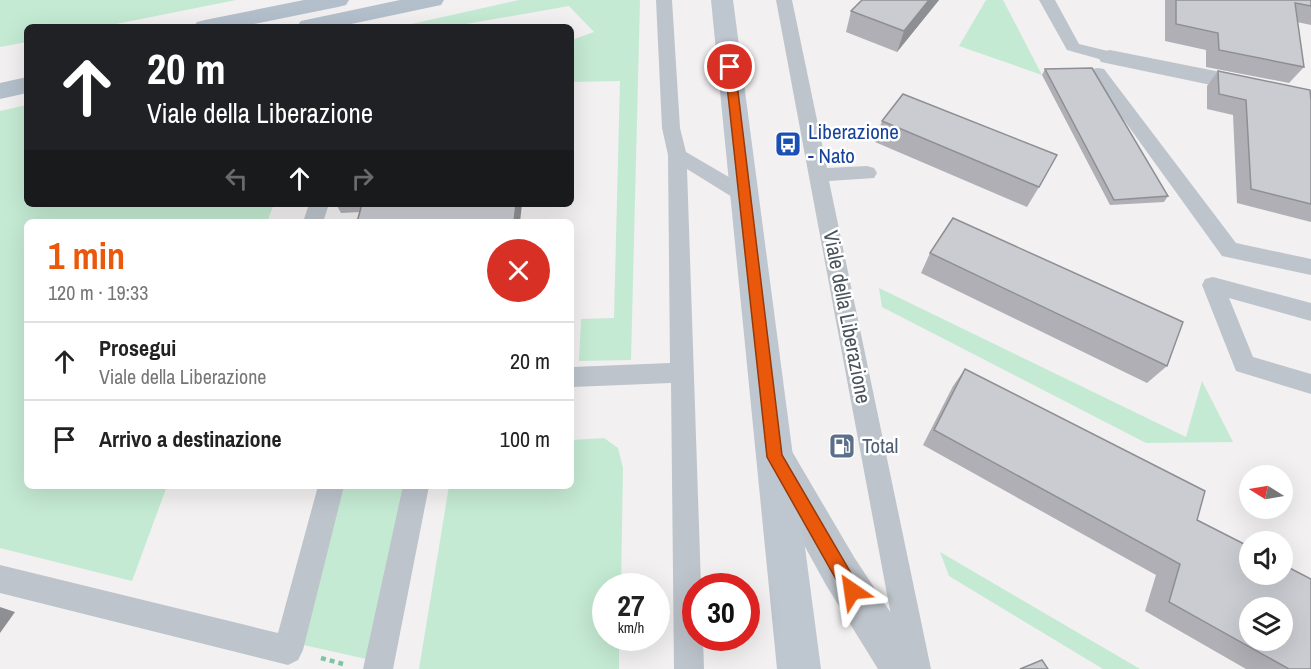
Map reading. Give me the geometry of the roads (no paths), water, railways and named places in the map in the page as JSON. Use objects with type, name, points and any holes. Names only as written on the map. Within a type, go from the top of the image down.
[{"type":"main road","points":[[220,24],[338,0]]},
{"type":"main road","points":[[318,24],[433,0]]},
{"type":"main road","points":[[722,0],[799,669]]},
{"type":"main road","points":[[0,69],[24,64]]},
{"type":"main road","points":[[0,91],[24,86]]},
{"type":"street","points":[[1104,65],[1311,98]]},
{"type":"street","points":[[775,457],[840,572],[903,669]]},
{"type":"lane","points":[[664,0],[671,128],[677,155],[689,669]]},
{"type":"lane","name":"Viale della Liberazione","points":[[784,0],[916,669]]},
{"type":"lane","points":[[1047,0],[1073,47],[1104,65],[1229,250],[1311,267]]},
{"type":"lane","points":[[677,155],[744,195]]},
{"type":"lane","points":[[820,175],[867,173]]},
{"type":"lane","points":[[1311,312],[1213,285],[1244,364],[1311,384]]},
{"type":"lane","points":[[574,377],[682,373]]},
{"type":"lane","points":[[0,579],[286,659],[330,489]]},
{"type":"lane","points":[[365,668],[415,489]]},
{"type":"place","name":"Liberazione - Nato","points":[[788,144]]},
{"type":"place","name":"Total","points":[[842,446]]}]
